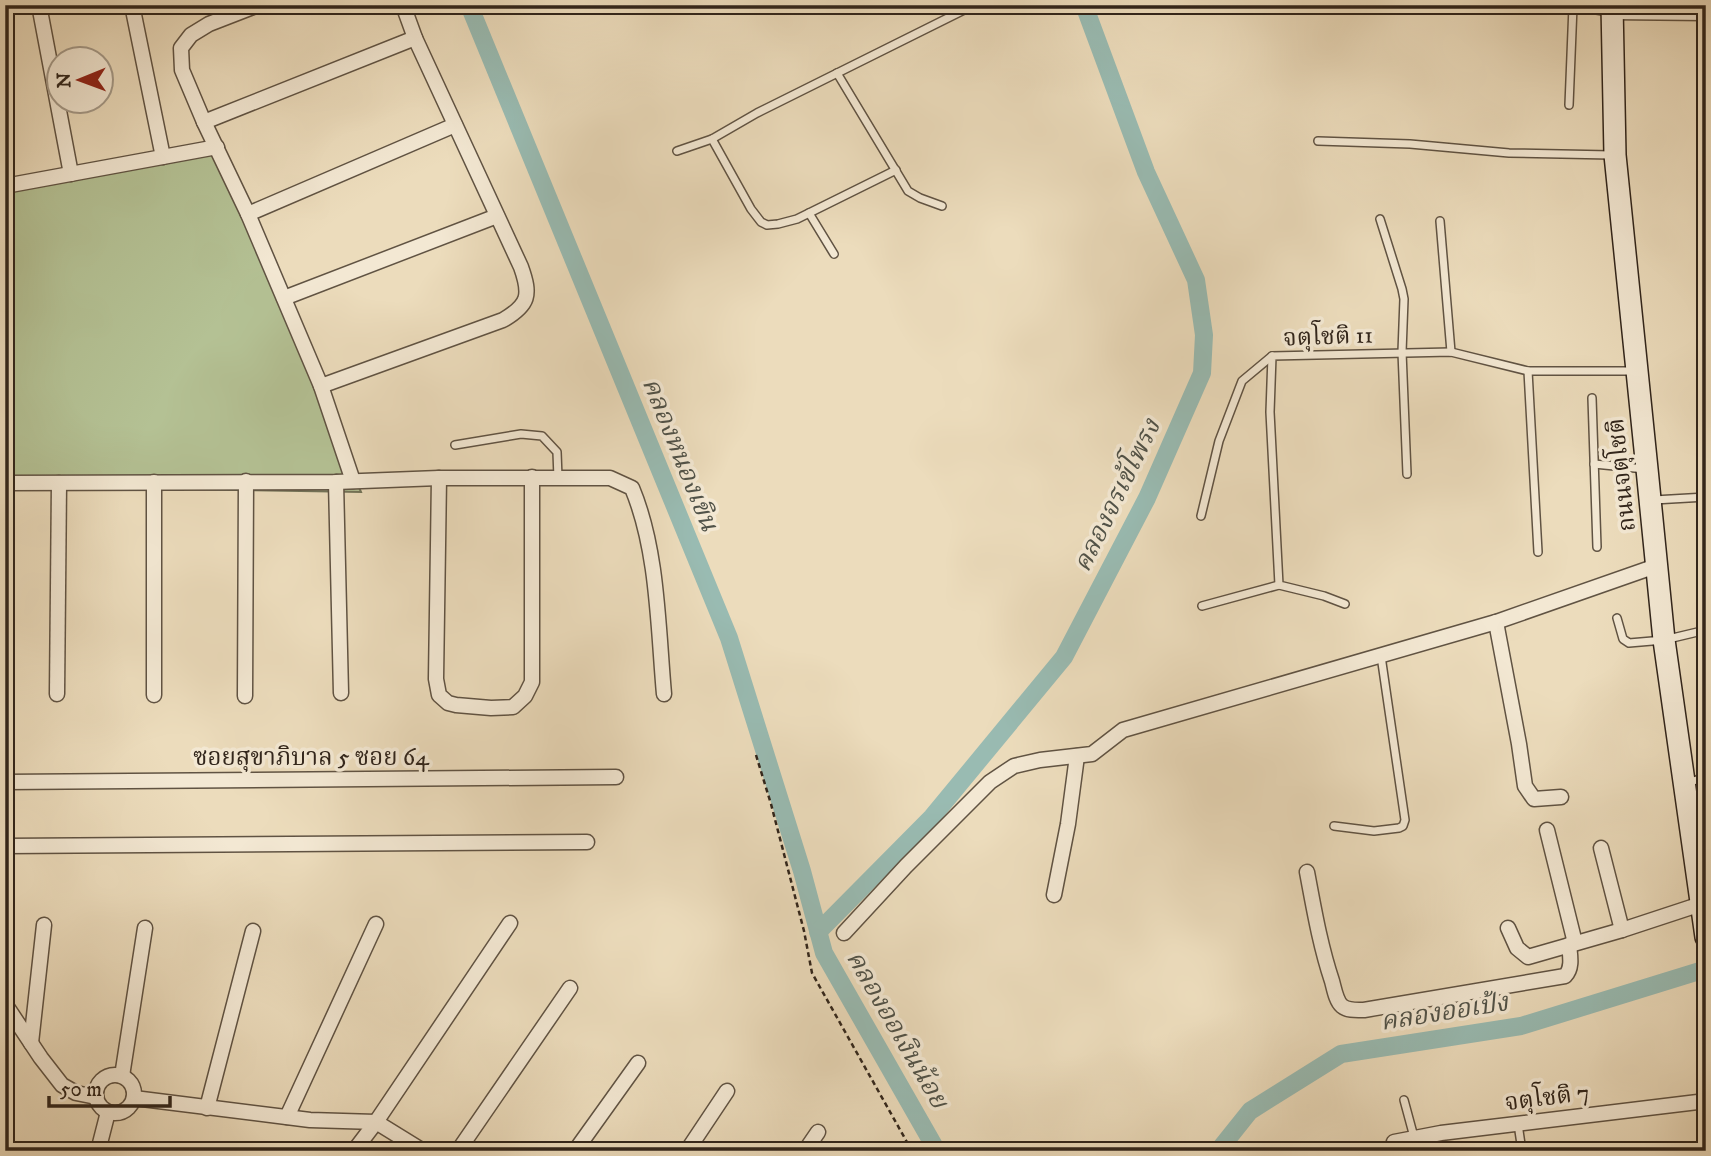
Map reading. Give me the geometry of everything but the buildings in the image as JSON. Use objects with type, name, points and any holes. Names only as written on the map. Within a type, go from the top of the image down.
[{"type":"street","points":[[39,5],[71,174]]},
{"type":"street","points":[[132,5],[163,157]]},
{"type":"street","points":[[258,5],[209,24],[191,35],[181,48],[182,70],[248,214],[321,386],[353,481]]},
{"type":"street","points":[[321,386],[503,320],[516,312],[524,302],[528,286],[415,38],[403,5]]},
{"type":"street","points":[[1612,9],[1706,13]]},
{"type":"street","name":"ถนนจตุโชติ","points":[[1612,9],[1615,155],[1656,566],[1683,785],[1706,936]]},
{"type":"street","points":[[204,122],[415,38]]},
{"type":"street","points":[[248,214],[456,125]]},
{"type":"street","points":[[5,186],[217,147]]},
{"type":"street","points":[[284,298],[497,216]]},
{"type":"street","points":[[439,478],[436,679],[439,695],[448,703],[491,708],[513,707],[525,696],[532,682],[532,477]]},
{"type":"street","points":[[5,484],[610,478],[632,488],[646,528],[654,582],[664,694]]},
{"type":"street","points":[[245,696],[246,481]]},
{"type":"street","points":[[153,482],[154,695]]},
{"type":"street","points":[[336,482],[341,693]]},
{"type":"street","points":[[58,694],[59,483]]},
{"type":"street","points":[[844,933],[990,782],[1014,766],[1092,754],[1122,730],[1496,622],[1656,566]]},
{"type":"street","points":[[1496,622],[1525,786],[1534,799],[1561,797]]},
{"type":"street","points":[[1054,895],[1068,824],[1077,756]]},
{"type":"street","name":"ซอยสุขาภิบาล 5 ซอย 64","points":[[5,782],[617,777]]},
{"type":"street","points":[[1307,872],[1326,964],[1337,998],[1342,1006],[1351,1010],[1565,976],[1569,972],[1572,944],[1547,830]]},
{"type":"street","points":[[5,846],[587,842]]},
{"type":"street","points":[[1601,849],[1622,930]]},
{"type":"street","points":[[1508,928],[1517,948],[1528,957],[1701,904]]},
{"type":"street","points":[[354,1151],[510,923]]},
{"type":"street","points":[[287,1117],[376,924]]},
{"type":"street","points":[[31,1043],[44,925]]},
{"type":"street","points":[[122,1076],[145,928]]},
{"type":"street","points":[[207,1108],[253,931]]},
{"type":"street","points":[[458,1151],[570,988]]},
{"type":"street","points":[[5,1004],[62,1085],[76,1093],[96,1097]]},
{"type":"street","points":[[575,1151],[638,1063]]},
{"type":"street","points":[[116,1074],[132,1085],[134,1098],[127,1109],[108,1112],[102,1109],[96,1097],[96,1090],[103,1079],[116,1074]]},
{"type":"street","points":[[687,1151],[727,1091]]},
{"type":"street","points":[[134,1098],[310,1120],[376,1122],[424,1151]]},
{"type":"street","name":"จตุโชติ 7","points":[[1394,1142],[1706,1101]]},
{"type":"street","points":[[97,1151],[108,1112]]},
{"type":"street","points":[[805,1151],[818,1132]]},
{"type":"lane","points":[[677,151],[712,139],[757,113],[974,5]]},
{"type":"lane","points":[[1569,105],[1569,6],[1612,9]]},
{"type":"lane","points":[[837,73],[908,191],[942,206]]},
{"type":"lane","points":[[712,139],[751,209],[761,222],[768,225],[797,219],[896,170]]},
{"type":"lane","points":[[1318,141],[1410,144],[1509,153],[1615,155]]},
{"type":"lane","points":[[809,213],[834,254]]},
{"type":"lane","points":[[1380,219],[1404,299],[1402,352],[1407,474]]},
{"type":"lane","points":[[1440,221],[1451,352]]},
{"type":"lane","name":"จตุโชติ 11","points":[[1279,584],[1270,412],[1272,356],[1451,352],[1528,371],[1637,371]]},
{"type":"lane","points":[[1200,516],[1219,441],[1242,381],[1272,356]]},
{"type":"lane","points":[[1528,371],[1538,552]]},
{"type":"lane","points":[[1592,398],[1597,547]]},
{"type":"lane","points":[[455,445],[521,434],[542,436],[557,452],[558,478]]},
{"type":"lane","points":[[1594,464],[1647,469]]},
{"type":"lane","points":[[1650,500],[1706,497]]},
{"type":"lane","points":[[1202,606],[1279,584],[1345,604]]},
{"type":"lane","points":[[1617,618],[1623,639],[1629,643],[1664,640],[1706,630]]},
{"type":"lane","points":[[1334,826],[1374,831],[1399,828],[1405,820],[1381,655]]},
{"type":"lane","points":[[1683,785],[1706,777]]},
{"type":"lane","points":[[1404,1100],[1415,1138]]},
{"type":"lane","points":[[1517,1124],[1522,1151]]},
{"type":"path","points":[[755,755],[771,803],[813,973],[912,1151]]},
{"type":"green space","points":[[217,151],[361,492],[5,486],[5,189]]},
{"type":"waterway","name":"คลองหนองเขิน","points":[[469,5],[729,638],[802,871],[824,953],[937,1151]]},
{"type":"waterway","name":"คลองจรเข้โพรง","points":[[818,932],[932,817],[1064,657],[1147,498],[1202,373],[1204,335],[1196,280],[1146,172],[1084,5]]},
{"type":"waterway","name":"คลองออเป้ง","points":[[1218,1151],[1250,1111],[1341,1054],[1521,1026],[1706,969]]},
{"type":"water label","name":"คลองออเงินน้อย","points":[[898,1029]]}]
